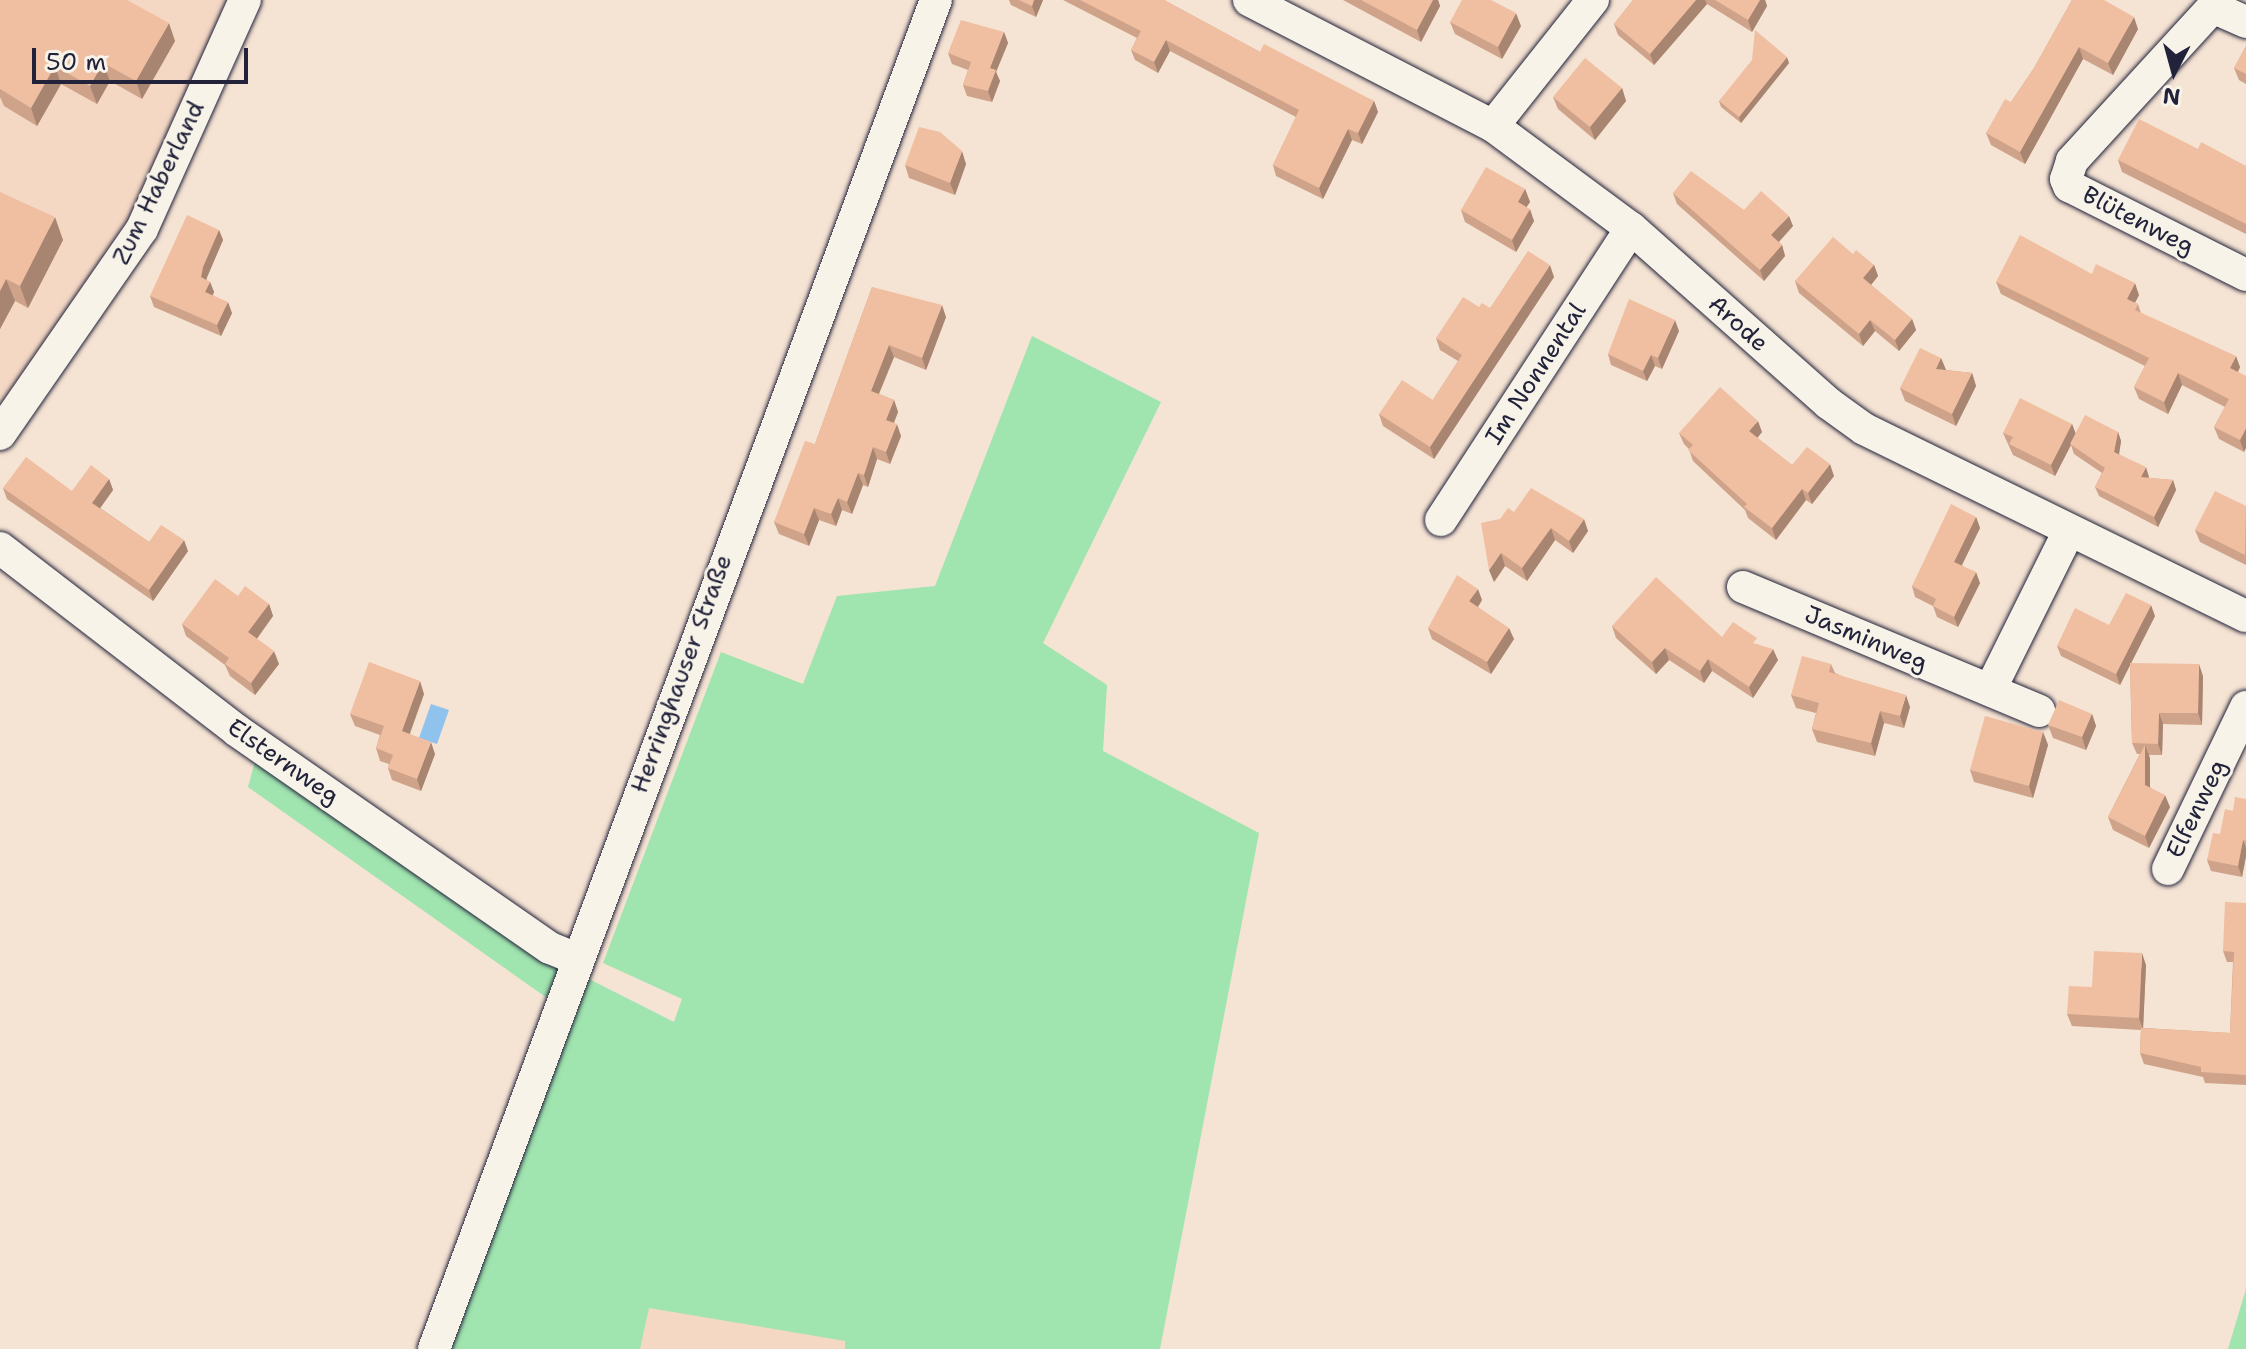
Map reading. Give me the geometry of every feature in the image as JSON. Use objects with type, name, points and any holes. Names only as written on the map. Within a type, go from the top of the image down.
[{"type":"street","name":"Zum Haberland","points":[[0,434],[142,229],[245,0]]},
{"type":"street","name":"Herringhauser Straße","points":[[434,1349],[936,0]]},
{"type":"street","name":"Arode","points":[[1249,0],[1493,126],[1631,228],[1828,403],[1864,429],[2068,533],[2246,616]]},
{"type":"street","points":[[1493,126],[1593,0]]},
{"type":"street","name":"Blütenweg","points":[[2246,22],[2213,7],[2072,161],[2066,179],[2069,186],[2246,275]]},
{"type":"street","name":"Im Nonnental","points":[[1441,520],[1631,228]]},
{"type":"street","points":[[1990,690],[2068,533]]},
{"type":"street","name":"Elsternweg","points":[[0,548],[236,730],[550,948],[577,959]]},
{"type":"street","name":"Jasminweg","points":[[1743,587],[2039,711]]},
{"type":"street","name":"Elfenweg","points":[[2168,869],[2246,707]]},
{"type":"shaded area","points":[[0,0],[234,0],[115,253],[0,413]]},
{"type":"shaded area","points":[[649,1307],[846,1341],[845,1349],[640,1349]]},
{"type":"green space","points":[[1032,336],[1161,402],[1043,643],[1107,685],[1103,751],[1259,833],[1160,1349],[845,1349],[845,1341],[649,1308],[640,1349],[451,1349],[587,978],[674,1022],[682,999],[603,963],[721,652],[803,684],[837,596],[935,586]]},
{"type":"green space","points":[[257,754],[558,963],[560,976],[550,1000],[248,787]]},
{"type":"green space","points":[[2246,1289],[2246,1349],[2228,1349]]},
{"type":"water","points":[[431,704],[449,710],[437,744],[419,738]]},
{"type":"building","points":[[0,0],[127,0],[169,23],[136,81],[103,63],[90,86],[55,66],[31,108],[0,89]]},
{"type":"building","points":[[1019,0],[1034,0],[1032,6]]},
{"type":"building","points":[[1080,0],[1164,0],[1260,52],[1264,44],[1374,101],[1358,133],[1348,129],[1319,188],[1273,165],[1299,110],[1166,40],[1154,62],[1131,50],[1141,31]]},
{"type":"building","points":[[1361,0],[1433,0],[1417,30]]},
{"type":"building","points":[[1462,0],[1491,0],[1516,13],[1498,47],[1450,22]]},
{"type":"building","points":[[1633,0],[1696,0],[1650,54],[1614,24]]},
{"type":"building","points":[[1715,0],[1760,0],[1748,20]]},
{"type":"building","points":[[2072,0],[2104,0],[2134,17],[2108,63],[2079,47],[2020,152],[1986,133],[2005,99],[2011,102],[2034,68]]},
{"type":"building","points":[[961,20],[1004,32],[990,68],[996,70],[988,91],[963,85],[971,62],[948,53]]},
{"type":"building","points":[[1755,30],[1787,57],[1739,117],[1719,101],[1752,60]]},
{"type":"building","points":[[2246,46],[2246,74],[2234,68]]},
{"type":"building","points":[[1585,58],[1622,88],[1590,127],[1553,97]]},
{"type":"building","points":[[2139,119],[2198,149],[2201,142],[2246,166],[2246,224],[2118,160]]},
{"type":"building","points":[[919,127],[940,132],[962,151],[950,183],[905,165]]},
{"type":"building","points":[[1486,167],[1525,189],[1518,202],[1530,209],[1512,240],[1461,210]]},
{"type":"building","points":[[1691,171],[1744,210],[1761,191],[1789,216],[1771,235],[1782,245],[1760,270],[1673,193]]},
{"type":"building","points":[[0,192],[55,217],[20,286],[6,279],[0,291]]},
{"type":"building","points":[[187,215],[219,230],[201,277],[210,282],[205,292],[228,302],[217,325],[150,296]]},
{"type":"building","points":[[2020,235],[2092,274],[2096,264],[2135,283],[2127,299],[2138,304],[2135,310],[2236,356],[2230,368],[2246,376],[2246,428],[2240,440],[2214,427],[2229,399],[2178,373],[2164,402],[2134,387],[2149,358],[1996,282]]},
{"type":"building","points":[[1833,237],[1853,254],[1856,250],[1874,265],[1863,278],[1912,319],[1895,340],[1870,320],[1859,334],[1795,281]]},
{"type":"building","points":[[1528,251],[1550,265],[1430,447],[1379,414],[1402,380],[1433,400],[1462,355],[1436,338],[1463,297],[1479,307],[1482,303],[1490,308]]},
{"type":"building","points":[[872,287],[942,305],[922,358],[889,345],[871,391],[894,400],[886,420],[897,424],[886,452],[873,447],[864,475],[858,473],[847,502],[838,498],[831,514],[814,508],[804,534],[774,522],[805,441],[815,444]]},
{"type":"building","points":[[1629,299],[1675,320],[1658,358],[1651,355],[1643,371],[1608,354]]},
{"type":"building","points":[[1920,348],[1941,358],[1936,369],[1972,373],[1952,414],[1900,388]]},
{"type":"building","points":[[1720,387],[1758,421],[1749,431],[1792,465],[1807,447],[1830,464],[1808,493],[1802,489],[1772,528],[1744,507],[1747,504],[1688,450],[1693,445],[1679,433]]},
{"type":"building","points":[[2020,398],[2072,424],[2051,465],[2009,444],[2013,437],[2003,433]]},
{"type":"building","points":[[2085,415],[2118,432],[2114,452],[2146,467],[2141,477],[2173,480],[2154,517],[2095,487],[2105,468],[2070,444]]},
{"type":"building","points":[[26,457],[72,491],[91,465],[109,479],[92,503],[149,542],[161,525],[184,540],[149,590],[3,488]]},
{"type":"building","points":[[1531,488],[1584,519],[1569,541],[1551,528],[1522,568],[1501,553],[1489,570],[1481,523],[1500,519],[1508,508],[1514,512]]},
{"type":"building","points":[[2215,491],[2246,506],[2245,555],[2195,530]]},
{"type":"building","points":[[1951,504],[1976,517],[1954,562],[1976,572],[1954,617],[1933,606],[1936,599],[1912,586]]},
{"type":"building","points":[[1457,575],[1478,589],[1469,601],[1509,628],[1487,662],[1428,628]]},
{"type":"building","points":[[1656,577],[1722,637],[1733,622],[1757,638],[1753,643],[1773,649],[1749,687],[1708,659],[1700,671],[1665,648],[1652,662],[1612,626]]},
{"type":"building","points":[[215,579],[238,596],[245,586],[269,604],[248,632],[274,651],[251,683],[225,664],[229,658],[182,624]]},
{"type":"building","points":[[2126,593],[2151,605],[2116,674],[2057,646],[2075,608],[2109,625]]},
{"type":"building","points":[[1802,656],[1831,664],[1829,672],[1906,695],[1900,716],[1880,711],[1871,743],[1812,729],[1819,703],[1791,695]]},
{"type":"building","points":[[369,662],[420,681],[402,731],[431,742],[417,779],[388,768],[393,755],[376,748],[384,726],[350,714]]},
{"type":"building","points":[[2130,663],[2199,664],[2198,713],[2159,713],[2158,744],[2132,743]]},
{"type":"building","points":[[2059,700],[2092,714],[2082,737],[2048,725]]},
{"type":"building","points":[[1985,716],[2043,732],[2029,786],[1970,770]]},
{"type":"building","points":[[2145,745],[2145,785],[2165,795],[2145,836],[2108,817]]},
{"type":"building","points":[[2235,797],[2246,799],[2246,841],[2243,840],[2238,866],[2207,860],[2213,833],[2220,834],[2225,809],[2233,811]]},
{"type":"building","points":[[2225,902],[2246,903],[2246,1075],[2201,1072],[2201,1067],[2140,1053],[2141,1028],[2230,1033],[2234,952],[2223,951]]},
{"type":"building","points":[[2094,951],[2142,953],[2139,1018],[2067,1014],[2069,986],[2092,987]]}]
